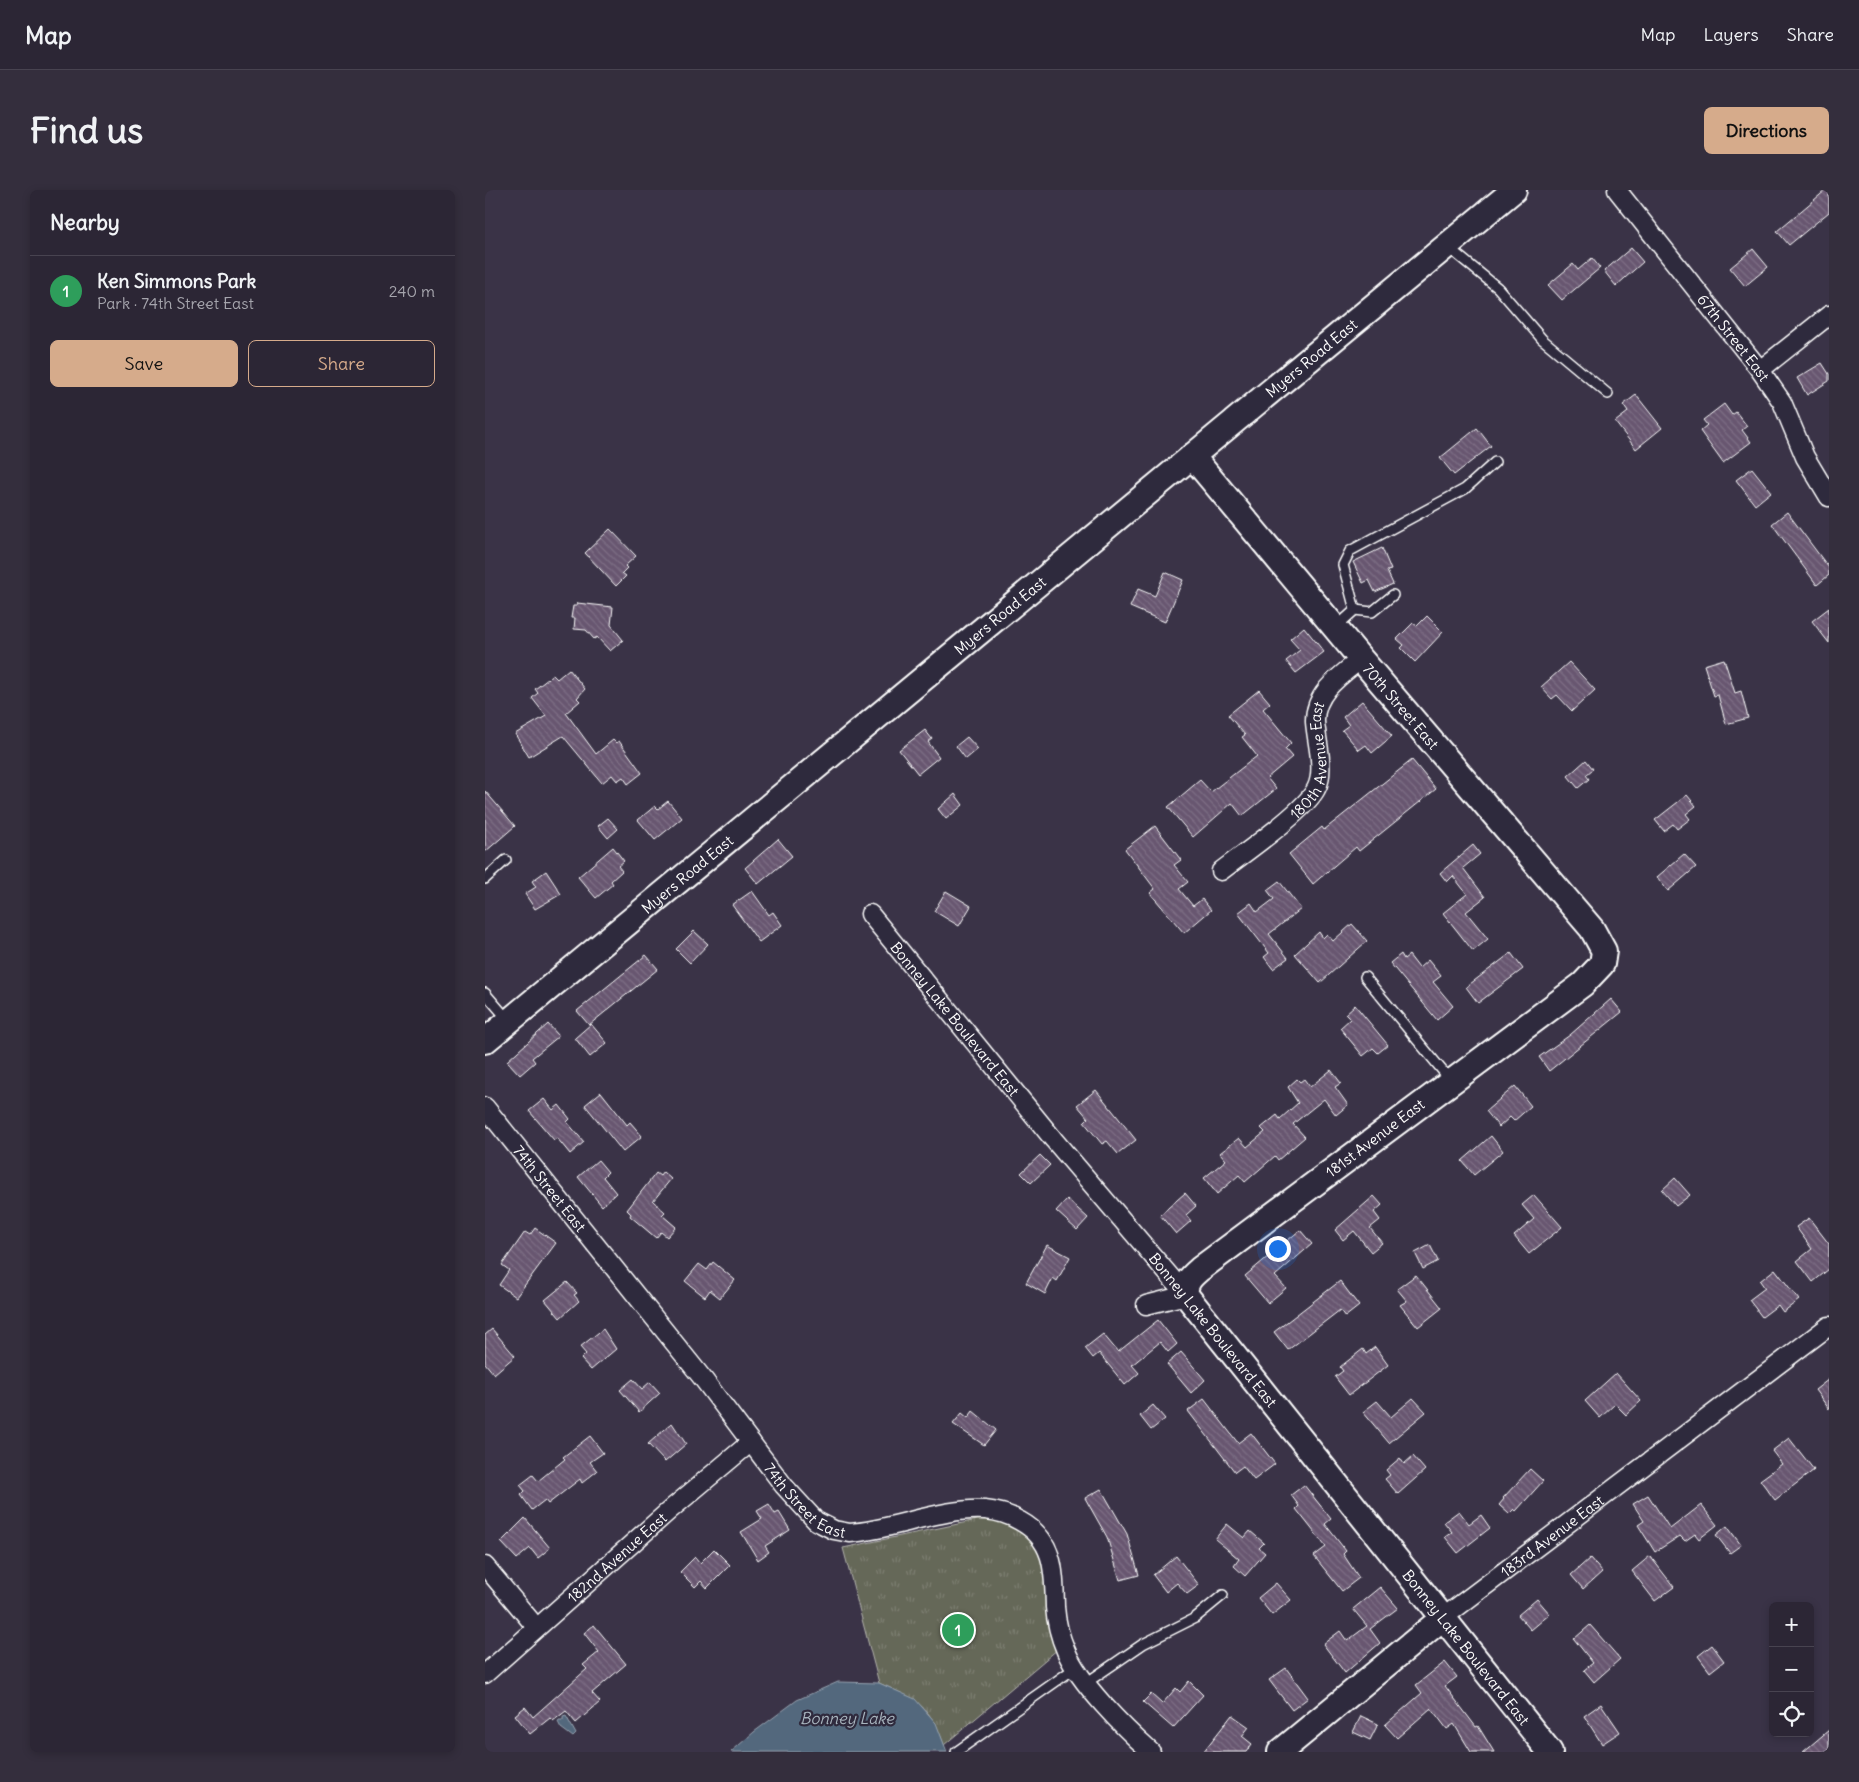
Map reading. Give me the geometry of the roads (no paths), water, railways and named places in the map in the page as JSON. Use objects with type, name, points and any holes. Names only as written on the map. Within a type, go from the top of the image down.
[{"type":"street","name":"Myers Road East","points":[[485,1041],[1514,190]]},
{"type":"street","name":"67th Street East","points":[[1617,190],[1760,370],[1782,402],[1805,457],[1829,497]]},
{"type":"street","points":[[1760,370],[1829,315]]},
{"type":"street","name":"70th Street East","points":[[1192,456],[1361,660],[1592,929],[1605,951],[1604,958]]},
{"type":"street","name":"180th Avenue East","points":[[1221,871],[1299,810],[1313,794],[1320,778],[1321,768],[1315,722],[1317,707],[1331,685],[1361,660]]},
{"type":"street","name":"Bonney Lake Boulevard East","points":[[870,914],[1054,1140],[1186,1295],[1444,1616],[1550,1752]]},
{"type":"street","name":"181st Avenue East","points":[[1186,1295],[1187,1283],[1201,1268],[1583,984],[1598,970],[1604,958]]},
{"type":"street","name":"74th Street East","points":[[485,1107],[705,1380],[751,1442],[807,1512],[834,1530],[843,1533],[864,1532],[953,1513],[985,1510],[1012,1516],[1029,1526],[1043,1540],[1049,1552],[1056,1589],[1057,1622],[1066,1652],[1086,1682],[1148,1751]]},
{"type":"street","points":[[1146,1305],[1186,1295]]},
{"type":"street","name":"183rd Avenue East","points":[[1280,1752],[1444,1616],[1829,1326]]},
{"type":"street","name":"182nd Avenue East","points":[[485,1674],[536,1627],[751,1442]]},
{"type":"street","points":[[485,1566],[536,1627]]},
{"type":"lane","points":[[1446,245],[1498,288],[1542,339],[1608,394]]},
{"type":"lane","points":[[1355,610],[1343,565],[1349,551],[1465,489],[1495,462]]},
{"type":"lane","points":[[1335,628],[1355,610],[1373,612],[1393,595]]},
{"type":"lane","points":[[485,879],[506,860]]},
{"type":"lane","points":[[1365,977],[1452,1081]]},
{"type":"lane","points":[[485,993],[509,1021]]},
{"type":"lane","points":[[1086,1682],[1143,1644],[1195,1618],[1223,1595]]},
{"type":"lane","points":[[955,1752],[1075,1668]]},
{"type":"water","name":"Bonney Lake","points":[[838,1682],[879,1683],[915,1699],[936,1723],[947,1752],[731,1752],[797,1700]]},
{"type":"water","points":[[566,1716],[576,1734],[573,1737],[561,1728],[558,1722]]},
{"type":"place","name":"Ken Simmons Park","points":[[958,1630]]}]
